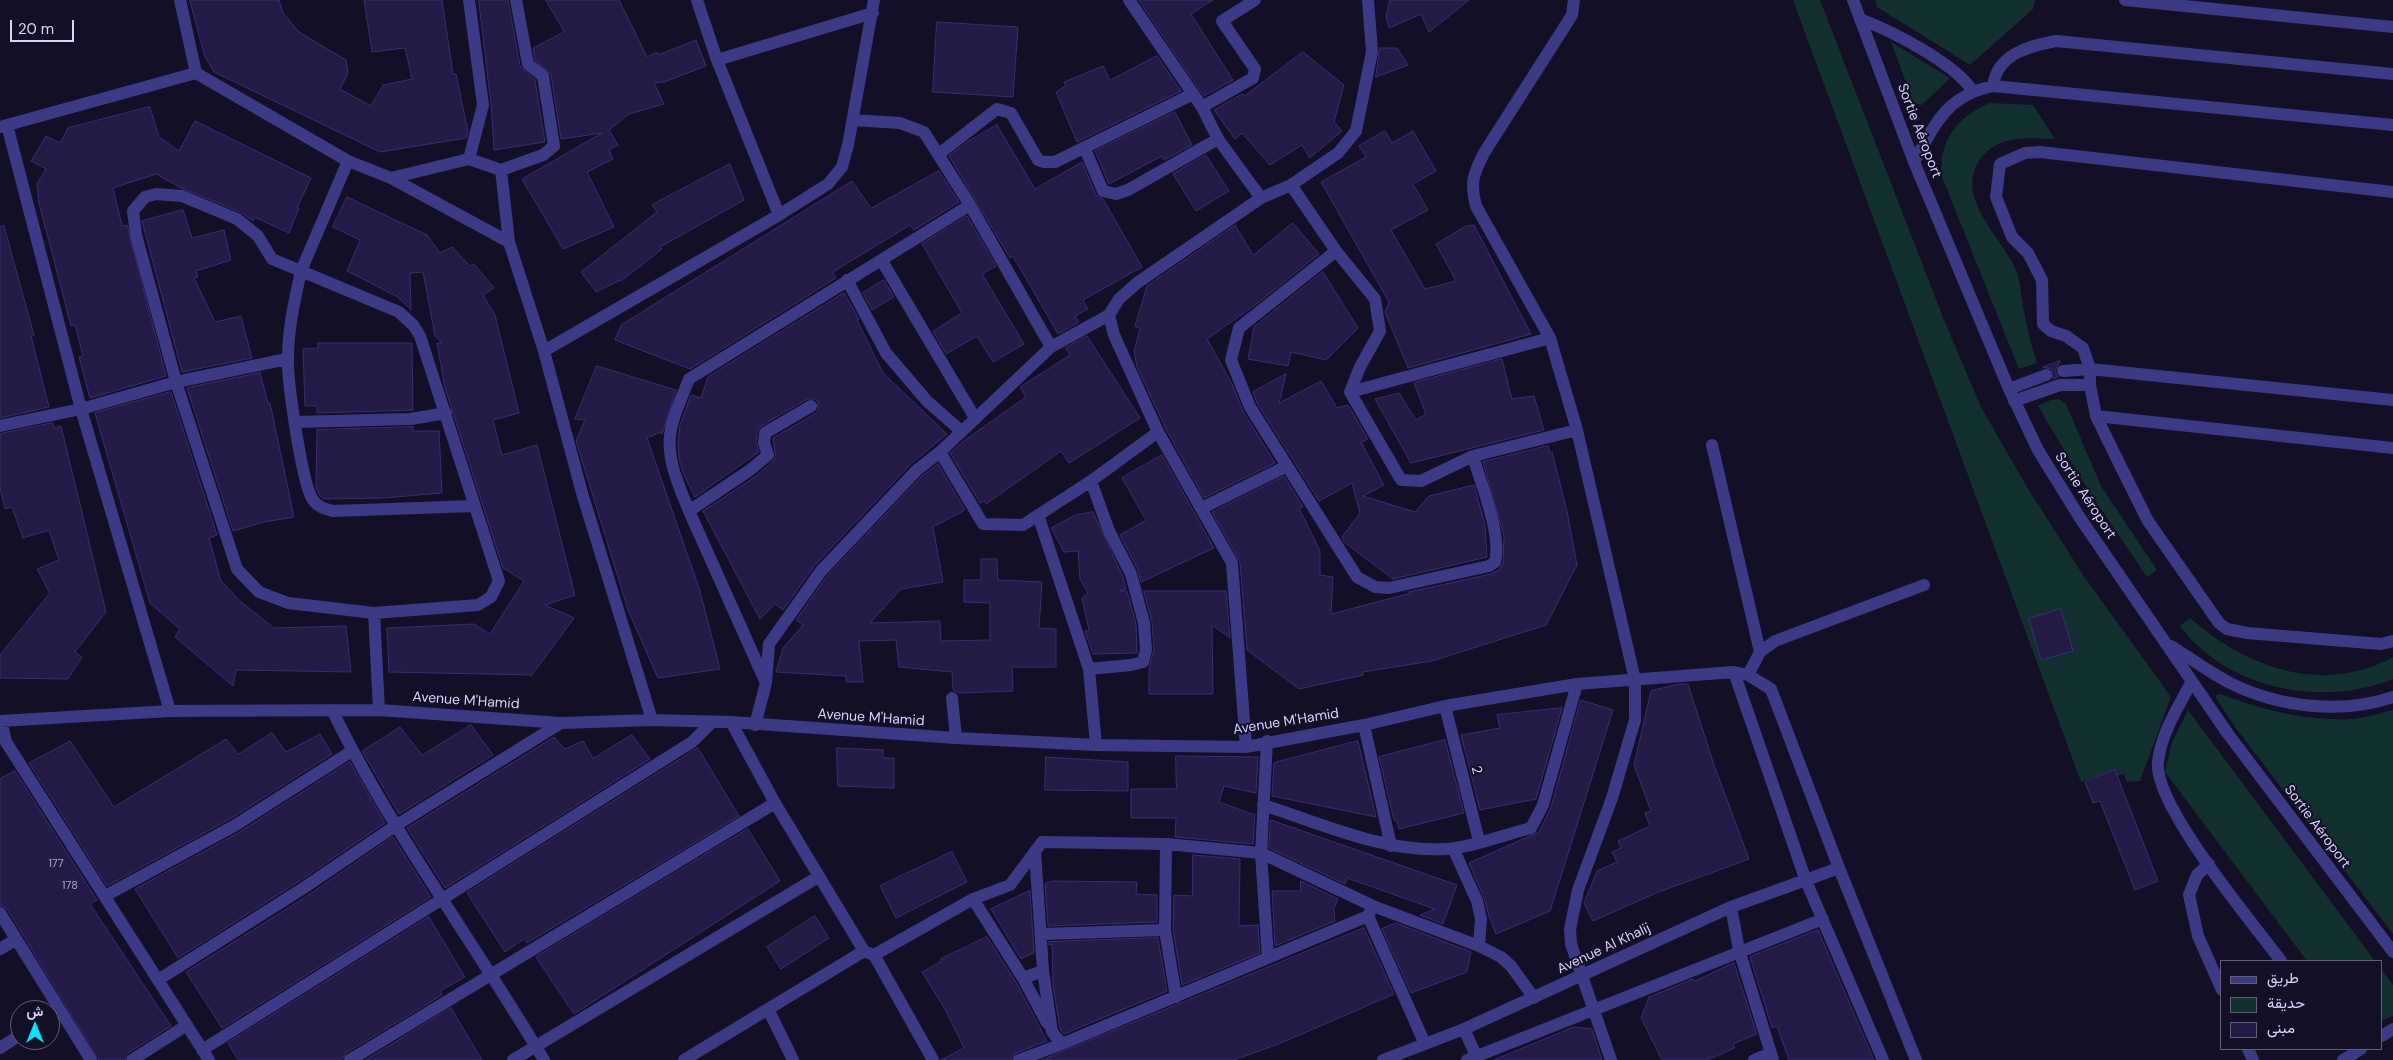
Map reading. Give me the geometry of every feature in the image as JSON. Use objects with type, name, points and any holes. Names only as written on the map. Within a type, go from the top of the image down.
[{"type":"street","points":[[180,0],[196,73]]},
{"type":"street","points":[[469,0],[483,105],[469,159]]},
{"type":"street","points":[[391,178],[469,159],[501,170],[543,155],[554,146],[543,76],[528,64],[516,0]]},
{"type":"street","points":[[697,0],[717,60],[779,215]]},
{"type":"street","points":[[1129,0],[1202,107],[1218,139],[1261,198]]},
{"type":"street","points":[[1202,107],[1253,78],[1255,69],[1222,21],[1255,0]]},
{"type":"street","points":[[755,725],[766,683],[769,644],[821,571],[917,470],[940,452],[1051,346],[1108,314],[1119,299],[1136,283],[1261,198],[1291,185],[1338,153],[1356,131],[1372,52],[1368,0]]},
{"type":"street","points":[[1574,0],[1572,15],[1499,128],[1472,176],[1472,189],[1476,206],[1550,338],[1577,430],[1635,680],[1635,720],[1573,911],[1570,929],[1572,944],[1611,1060]]},
{"type":"street","name":"Sortie Aéroport","points":[[1853,0],[1914,162],[2014,401],[2038,450],[2080,518],[2228,734],[2393,952]]},
{"type":"street","points":[[2125,0],[2393,27]]},
{"type":"street","points":[[544,351],[779,215],[828,184],[842,167],[853,120],[874,6],[717,60]]},
{"type":"street","points":[[1860,19],[1883,28],[1929,55],[1956,74],[1972,90]]},
{"type":"street","points":[[1993,86],[1999,66],[2017,52],[2056,41],[2393,74]]},
{"type":"street","points":[[170,711],[81,409],[4,126],[196,73],[348,161],[391,178],[509,242]]},
{"type":"street","points":[[1914,162],[1936,123],[1949,106],[1972,90],[1993,86],[2393,125]]},
{"type":"street","points":[[939,154],[997,109],[1011,113],[1038,160],[1055,162],[1085,149],[1193,94]]},
{"type":"street","points":[[853,120],[913,126],[924,132],[970,205],[1051,346]]},
{"type":"street","points":[[1085,149],[1103,191],[1116,194],[1128,190],[1218,139]]},
{"type":"street","points":[[2393,192],[2040,152],[2024,153],[2000,164],[1996,197],[2003,219],[2012,237],[2028,253],[2042,280],[2041,318],[2043,324],[2051,331],[2066,336],[2083,348],[2090,369],[2090,385],[2096,416],[2148,522],[2207,607],[2223,626],[2227,629],[2247,633],[2381,644],[2393,642]]},
{"type":"street","points":[[348,161],[301,270],[290,326],[287,359],[295,422],[310,494],[319,506],[326,510],[475,506]]},
{"type":"street","points":[[501,170],[509,242],[544,351],[582,493],[652,720]]},
{"type":"street","points":[[1291,185],[1336,251],[1375,299],[1380,331],[1360,367],[1350,392]]},
{"type":"street","points":[[156,194],[182,196],[237,219],[258,236],[272,258],[301,270],[390,308],[406,317],[420,336],[498,581],[491,597],[478,604],[374,613],[288,604],[259,592],[247,582],[237,569],[176,382],[136,235],[134,211],[139,202],[156,194]]},
{"type":"street","points":[[766,683],[689,511],[678,483],[670,454],[670,429],[689,379],[970,205]]},
{"type":"street","points":[[1336,251],[1239,328],[1231,360],[1250,407],[1357,577],[1375,586],[1389,588],[1489,566],[1495,562],[1497,553],[1495,534],[1473,456]]},
{"type":"street","points":[[882,261],[975,418]]},
{"type":"street","points":[[847,280],[886,353],[927,401],[961,431]]},
{"type":"street","points":[[1108,314],[1114,335],[1158,432],[1232,563],[1246,747]]},
{"type":"street","points":[[1350,392],[1550,338]]},
{"type":"street","points":[[0,426],[81,409],[176,382],[287,359]]},
{"type":"street","points":[[2063,371],[2090,369],[2393,400]]},
{"type":"street","points":[[2009,389],[2046,375]]},
{"type":"street","points":[[2014,401],[2060,385],[2090,385]]},
{"type":"street","points":[[1350,392],[1401,480],[1422,481],[1473,456],[1577,430]]},
{"type":"street","points":[[689,511],[750,470],[768,455],[764,443],[765,433],[811,406]]},
{"type":"street","points":[[295,422],[411,419],[446,413]]},
{"type":"street","points":[[2096,416],[2393,448]]},
{"type":"street","points":[[940,452],[983,524],[1023,525],[1091,481],[1158,432]]},
{"type":"street","points":[[1712,445],[1760,652]]},
{"type":"street","points":[[1202,508],[1287,466]]},
{"type":"street","points":[[1089,668],[1131,665],[1144,662],[1146,650],[1144,623],[1131,574],[1109,531],[1091,481]]},
{"type":"street","points":[[1038,515],[1089,668],[1096,745]]},
{"type":"street","points":[[1748,675],[1760,652],[1774,641],[1924,585]]},
{"type":"street","points":[[374,613],[379,710]]},
{"type":"street","points":[[2167,644],[2229,683],[2278,701],[2307,706],[2339,706],[2377,702],[2393,696]]},
{"type":"street","points":[[1734,672],[1806,881],[1884,1060]]},
{"type":"street","name":"Avenue M'Hamid","points":[[0,721],[170,711],[379,710],[561,723],[652,720],[711,724],[731,722],[956,738],[1096,745],[1246,747],[1267,741],[1364,725],[1445,706],[1577,684],[1734,672],[1748,675],[1771,689],[1839,868],[1916,1060]]},
{"type":"street","points":[[2192,681],[2169,725],[2158,762],[2163,790],[2209,864],[2280,960]]},
{"type":"street","points":[[1263,805],[1391,846],[1453,848],[1531,828],[1544,805],[1577,684]]},
{"type":"street","points":[[952,698],[956,738]]},
{"type":"street","name":"2","points":[[1445,706],[1479,841]]},
{"type":"street","points":[[332,710],[352,751],[395,826],[544,1060]]},
{"type":"street","points":[[0,721],[6,742],[206,1055],[442,900],[692,742],[711,724]]},
{"type":"street","points":[[731,722],[818,877],[869,953],[933,1060]]},
{"type":"street","points":[[158,980],[302,889],[395,826],[561,723]]},
{"type":"street","points":[[1364,725],[1391,846]]},
{"type":"street","points":[[1267,741],[1261,853],[1268,957]]},
{"type":"street","points":[[106,896],[234,826],[352,751]]},
{"type":"street","points":[[350,1060],[775,803]]},
{"type":"street","points":[[684,1060],[768,1008],[869,953],[973,899],[1010,885],[1021,873],[1042,842],[1166,844],[1261,853],[1371,911],[1479,946],[1501,957],[1511,966],[1534,998]]},
{"type":"street","points":[[1166,844],[1165,930],[1176,997]]},
{"type":"street","points":[[1453,848],[1477,901],[1481,919],[1479,946]]},
{"type":"street","points":[[1035,851],[1043,970],[1052,1032]]},
{"type":"street","points":[[2209,864],[2196,875],[2189,895],[2198,936],[2220,986]]},
{"type":"street","name":"Avenue Al Khalij","points":[[1383,1060],[1464,1029],[1730,907],[1839,868]]},
{"type":"street","points":[[513,1060],[818,877]]},
{"type":"street","points":[[973,899],[1023,978],[1052,1032],[1062,1044]]},
{"type":"street","points":[[1730,907],[1739,950],[1772,1056],[1754,1060]]},
{"type":"street","points":[[1018,1060],[1176,997],[1371,911]]},
{"type":"street","points":[[1371,911],[1424,1044]]},
{"type":"street","points":[[0,913],[48,1000]]},
{"type":"street","points":[[1464,1029],[1474,1059],[1739,950],[1823,919]]},
{"type":"street","points":[[1041,934],[1165,930]]},
{"type":"street","points":[[0,949],[15,940]]},
{"type":"street","points":[[1023,978],[1043,970]]},
{"type":"street","points":[[768,1008],[793,1060]]},
{"type":"street","points":[[60,1020],[91,1060]]},
{"type":"street","points":[[132,1060],[187,1025]]},
{"type":"green space","points":[[1793,0],[1820,0],[1944,320],[1981,407],[2027,487],[2083,575],[2171,697],[2140,781],[2127,782],[2124,774],[2117,776],[2115,770],[2081,782]]},
{"type":"green space","points":[[1875,0],[2035,0],[2033,9],[1970,65],[1877,7]]},
{"type":"green space","points":[[1891,42],[1950,78],[1922,105],[1914,103],[1912,99]]},
{"type":"green space","points":[[1990,103],[2033,105],[2055,139],[2023,138],[2004,142],[1986,152],[1979,161],[1973,175],[1976,203],[2009,257],[2019,280],[2023,306],[2037,363],[2019,369],[1942,177],[1943,152],[1952,132],[1968,115]]},
{"type":"green space","points":[[2059,399],[2066,404],[2101,486],[2157,570],[2147,577],[2088,490],[2038,406],[2051,400]]},
{"type":"green space","points":[[2190,618],[2235,650],[2260,662],[2286,671],[2312,675],[2339,674],[2366,669],[2393,657],[2393,679],[2365,688],[2336,692],[2306,692],[2277,687],[2249,678],[2223,665],[2200,648],[2180,626]]},
{"type":"green space","points":[[2220,694],[2284,713],[2317,718],[2352,719],[2393,710],[2393,934],[2235,727],[2216,698],[2216,695]]},
{"type":"green space","points":[[2188,710],[2374,960],[2306,960],[2165,772],[2172,742]]},
{"type":"green space","points":[[2383,971],[2393,985],[2393,1016],[2383,1020]]},
{"type":"building","points":[[190,0],[279,0],[283,13],[299,32],[346,60],[348,73],[340,89],[371,106],[383,85],[412,79],[405,48],[372,52],[364,0],[442,0],[453,74],[456,74],[468,132],[466,138],[380,152],[214,72],[205,57]]},
{"type":"building","points":[[479,0],[508,0],[520,66],[535,80],[545,142],[494,150],[491,104]]},
{"type":"building","points":[[546,0],[619,0],[647,57],[657,52],[658,55],[696,40],[706,66],[664,82],[654,83],[664,104],[629,114],[609,130],[618,145],[609,150],[613,159],[587,172],[614,227],[563,249],[522,179],[602,133],[561,139],[551,75],[535,60],[533,48],[564,32]]},
{"type":"building","points":[[1139,0],[1213,0],[1191,14],[1233,80],[1204,96]]},
{"type":"building","points":[[1390,0],[1469,0],[1429,32],[1421,14],[1389,28],[1386,17]]},
{"type":"building","points":[[937,22],[1018,27],[1013,97],[933,92]]},
{"type":"building","points":[[1380,48],[1397,48],[1408,65],[1376,77]]},
{"type":"building","points":[[1303,52],[1344,85],[1334,122],[1342,131],[1310,158],[1302,145],[1270,165],[1242,133],[1235,139],[1214,110],[1242,94],[1244,96]]},
{"type":"building","points":[[1157,56],[1181,91],[1077,142],[1056,92],[1066,86],[1064,82],[1103,66],[1110,80]]},
{"type":"building","points":[[150,107],[159,137],[179,151],[195,121],[311,178],[297,208],[299,208],[289,233],[254,217],[253,221],[240,212],[181,188],[156,174],[113,188],[122,226],[127,225],[166,376],[90,398],[79,357],[83,356],[75,325],[71,326],[39,203],[37,184],[46,169],[31,161],[46,136],[60,143],[68,128]]},
{"type":"building","points":[[1175,112],[1192,145],[1164,160],[1162,156],[1109,184],[1095,151]]},
{"type":"building","points":[[997,125],[1035,189],[1082,162],[1096,195],[1103,199],[1142,267],[1083,300],[1088,309],[1075,316],[1079,322],[1058,334],[1013,256],[1010,258],[949,156],[967,142]]},
{"type":"building","points":[[1385,131],[1392,143],[1413,131],[1436,171],[1413,184],[1428,210],[1391,230],[1425,289],[1456,281],[1436,244],[1466,226],[1474,225],[1531,334],[1408,368],[1385,312],[1389,302],[1321,182],[1366,157],[1359,146]]},
{"type":"building","points":[[1206,155],[1229,191],[1196,211],[1173,174]]},
{"type":"building","points":[[730,164],[744,200],[660,247],[662,249],[621,281],[596,292],[581,272],[657,212],[652,205]]},
{"type":"building","points":[[939,171],[959,202],[914,230],[910,225],[833,272],[836,278],[690,369],[615,340],[621,325],[852,181],[871,208]]},
{"type":"building","points":[[347,197],[427,235],[440,253],[452,247],[470,266],[474,264],[494,288],[483,295],[495,315],[519,413],[493,420],[502,455],[537,445],[575,595],[545,605],[574,618],[532,675],[389,672],[387,628],[474,624],[490,634],[524,581],[503,568],[502,565],[445,388],[437,343],[442,343],[435,336],[423,272],[410,273],[411,310],[398,297],[347,271],[360,240],[333,227]]},
{"type":"building","points":[[183,210],[192,238],[224,230],[231,260],[196,271],[198,277],[194,278],[215,322],[241,316],[252,358],[182,372],[142,221]]},
{"type":"building","points":[[967,216],[996,266],[982,274],[1024,344],[993,362],[977,336],[946,354],[933,331],[962,313],[922,244]]},
{"type":"building","points":[[1293,223],[1319,254],[1258,303],[1207,339],[1232,384],[1243,411],[1275,463],[1204,498],[1167,431],[1137,367],[1134,351],[1140,329],[1135,326],[1147,286],[1235,225],[1253,255]]},
{"type":"building","points":[[4,226],[34,335],[31,336],[49,407],[0,418],[0,227]]},
{"type":"building","points":[[1323,272],[1358,328],[1326,360],[1291,352],[1288,366],[1248,359],[1254,327]]},
{"type":"building","points":[[884,280],[894,297],[872,310],[863,293]]},
{"type":"building","points":[[844,293],[859,319],[857,320],[883,373],[947,434],[911,464],[815,565],[783,610],[775,604],[760,619],[703,511],[755,477],[773,461],[776,457],[773,438],[816,413],[818,402],[815,399],[807,399],[761,426],[757,432],[756,442],[759,452],[695,497],[684,475],[679,459],[678,440],[680,425],[691,395],[701,398],[708,377]]},
{"type":"building","points":[[1087,336],[1140,418],[1069,463],[1061,451],[986,504],[984,501],[980,503],[950,453],[965,440],[1026,397],[1020,387],[1070,355],[1066,348]]},
{"type":"building","points":[[318,343],[412,343],[413,410],[317,413],[317,406],[305,406],[303,349],[318,348]]},
{"type":"building","points":[[1502,359],[1512,399],[1534,396],[1544,430],[1411,463],[1375,399],[1399,393],[1416,420],[1426,414],[1414,383]]},
{"type":"building","points":[[2060,361],[2055,371],[2058,377],[2053,379],[2051,369],[2043,367]]},
{"type":"building","points":[[597,366],[676,390],[662,434],[661,432],[647,438],[700,591],[720,669],[658,678],[628,610],[576,441],[585,420],[575,419]]},
{"type":"building","points":[[260,373],[268,403],[270,403],[294,517],[264,522],[233,531],[187,388]]},
{"type":"building","points":[[1286,374],[1279,403],[1321,381],[1337,408],[1348,405],[1368,439],[1361,442],[1384,485],[1363,496],[1415,512],[1429,496],[1474,485],[1485,525],[1487,557],[1393,579],[1344,542],[1342,537],[1360,513],[1352,483],[1319,501],[1257,403],[1253,392]]},
{"type":"building","points":[[171,392],[217,535],[209,538],[221,581],[240,601],[274,628],[346,626],[351,672],[236,670],[233,686],[175,637],[180,629],[150,603],[95,413]]},
{"type":"building","points":[[53,423],[54,428],[61,426],[106,612],[75,652],[82,657],[68,679],[0,678],[0,655],[50,593],[37,569],[59,560],[49,530],[23,538],[12,507],[5,509],[0,488],[0,434]]},
{"type":"building","points":[[413,427],[413,431],[439,431],[442,493],[383,498],[324,499],[320,496],[316,488],[317,430]]},
{"type":"building","points":[[1548,446],[1550,453],[1552,452],[1567,511],[1577,565],[1546,625],[1432,661],[1363,672],[1363,675],[1299,689],[1247,650],[1240,562],[1212,512],[1284,476],[1303,507],[1299,508],[1320,551],[1320,575],[1333,577],[1331,614],[1411,593],[1409,592],[1491,574],[1500,569],[1503,563],[1504,536],[1483,462]]},
{"type":"building","points":[[1162,455],[1214,548],[1141,582],[1138,570],[1120,535],[1146,520],[1122,478]]},
{"type":"building","points":[[938,464],[965,510],[933,527],[943,582],[901,589],[870,623],[940,621],[941,641],[990,640],[990,603],[964,602],[964,580],[981,580],[981,559],[997,559],[998,580],[1042,582],[1039,628],[1056,629],[1056,667],[1012,667],[1013,691],[959,693],[953,690],[952,672],[899,667],[896,640],[859,641],[863,682],[846,682],[846,676],[776,672],[783,648],[803,625],[796,620],[827,576],[922,476]]},
{"type":"building","points":[[1093,512],[1123,577],[1126,589],[1120,591],[1127,591],[1136,624],[1137,653],[1093,654],[1085,631],[1089,630],[1082,598],[1088,593],[1080,579],[1078,551],[1064,552],[1051,528],[1076,515]]},
{"type":"building","points":[[1144,591],[1226,591],[1230,638],[1212,625],[1213,694],[1149,694],[1149,668],[1154,649],[1152,622]]},
{"type":"building","points":[[2061,609],[2073,651],[2041,660],[2029,619]]},
{"type":"building","points":[[1688,684],[1714,765],[1749,859],[1656,893],[1593,921],[1584,903],[1597,871],[1617,862],[1612,852],[1621,848],[1618,841],[1650,826],[1645,813],[1651,811],[1634,765],[1651,691]]},
{"type":"building","points":[[1581,700],[1613,710],[1550,911],[1496,934],[1484,898],[1469,863],[1539,832],[1551,807]]},
{"type":"building","points":[[1562,708],[1536,799],[1480,810],[1461,735],[1500,728],[1497,715]]},
{"type":"building","points":[[471,725],[493,755],[399,814],[362,751],[400,727],[422,755]]},
{"type":"building","points":[[272,733],[286,752],[320,734],[332,754],[230,819],[107,886],[29,763],[70,741],[114,807],[226,739],[238,754]]},
{"type":"building","points":[[632,735],[650,759],[445,888],[407,828],[554,737],[565,749],[583,741],[593,758]]},
{"type":"building","points":[[1445,740],[1464,813],[1399,829],[1397,821],[1394,820],[1379,757]]},
{"type":"building","points":[[1358,741],[1376,817],[1272,796],[1274,763]]},
{"type":"building","points":[[698,748],[739,816],[527,943],[524,939],[505,952],[467,893]]},
{"type":"building","points":[[837,748],[883,750],[883,758],[894,758],[894,788],[838,786]]},
{"type":"building","points":[[1176,756],[1258,757],[1256,793],[1224,786],[1219,802],[1255,815],[1253,844],[1175,837],[1176,818],[1131,818],[1131,789],[1176,789]]},
{"type":"building","points":[[1046,757],[1128,762],[1128,791],[1045,790]]},
{"type":"building","points":[[350,762],[385,823],[298,882],[178,958],[135,889],[238,833]]},
{"type":"building","points":[[2115,770],[2158,881],[2135,890],[2100,801],[2093,803],[2085,782]]},
{"type":"building","points":[[15,771],[97,900],[90,904],[171,1026],[128,1053],[124,1060],[99,1060],[7,909],[0,905],[0,779]]},
{"type":"building","points":[[1271,820],[1457,885],[1443,924],[1420,915],[1435,909],[1347,878],[1345,884],[1269,848]]},
{"type":"building","points":[[748,829],[780,881],[574,1014],[536,957]]},
{"type":"building","points":[[393,837],[431,897],[222,1028],[186,972],[307,896]]},
{"type":"building","points":[[952,852],[967,882],[896,918],[880,886]]},
{"type":"building","points":[[1193,855],[1240,859],[1239,926],[1258,925],[1260,953],[1182,985],[1173,929],[1174,895],[1192,896]]},
{"type":"building","points":[[1052,881],[1137,882],[1136,894],[1157,895],[1157,922],[1048,926],[1045,884]]},
{"type":"building","points":[[1301,881],[1338,899],[1334,908],[1335,921],[1275,946],[1272,891],[1300,891]]},
{"type":"building","points":[[1030,891],[1034,953],[1021,959],[991,909]]},
{"type":"building","points":[[815,916],[829,938],[781,969],[767,947]]},
{"type":"building","points":[[429,917],[465,977],[440,991],[442,995],[346,1053],[342,1060],[238,1060],[228,1043]]},
{"type":"building","points":[[1396,923],[1471,952],[1467,972],[1411,993],[1382,929]]},
{"type":"building","points":[[1364,928],[1394,994],[1281,1043],[1234,1060],[1042,1060]]},
{"type":"building","points":[[1818,930],[1874,1060],[1789,1060],[1777,1026],[1772,1028],[1750,957]]},
{"type":"building","points":[[987,937],[1016,982],[1047,1041],[1016,1053],[1011,1060],[941,1060],[964,1048],[946,1011],[922,972],[942,961],[941,959]]},
{"type":"building","points":[[1158,938],[1167,991],[1064,1034],[1060,1029],[1053,985],[1052,944],[1049,945],[1049,942]]},
{"type":"building","points":[[1734,963],[1757,1034],[1733,1044],[1735,1048],[1707,1060],[1662,1060],[1641,1018],[1649,997],[1693,979],[1694,981]]},
{"type":"building","points":[[451,1008],[482,1060],[366,1060]]},
{"type":"building","points":[[1574,1027],[1592,1029],[1602,1060],[1494,1060]]}]
